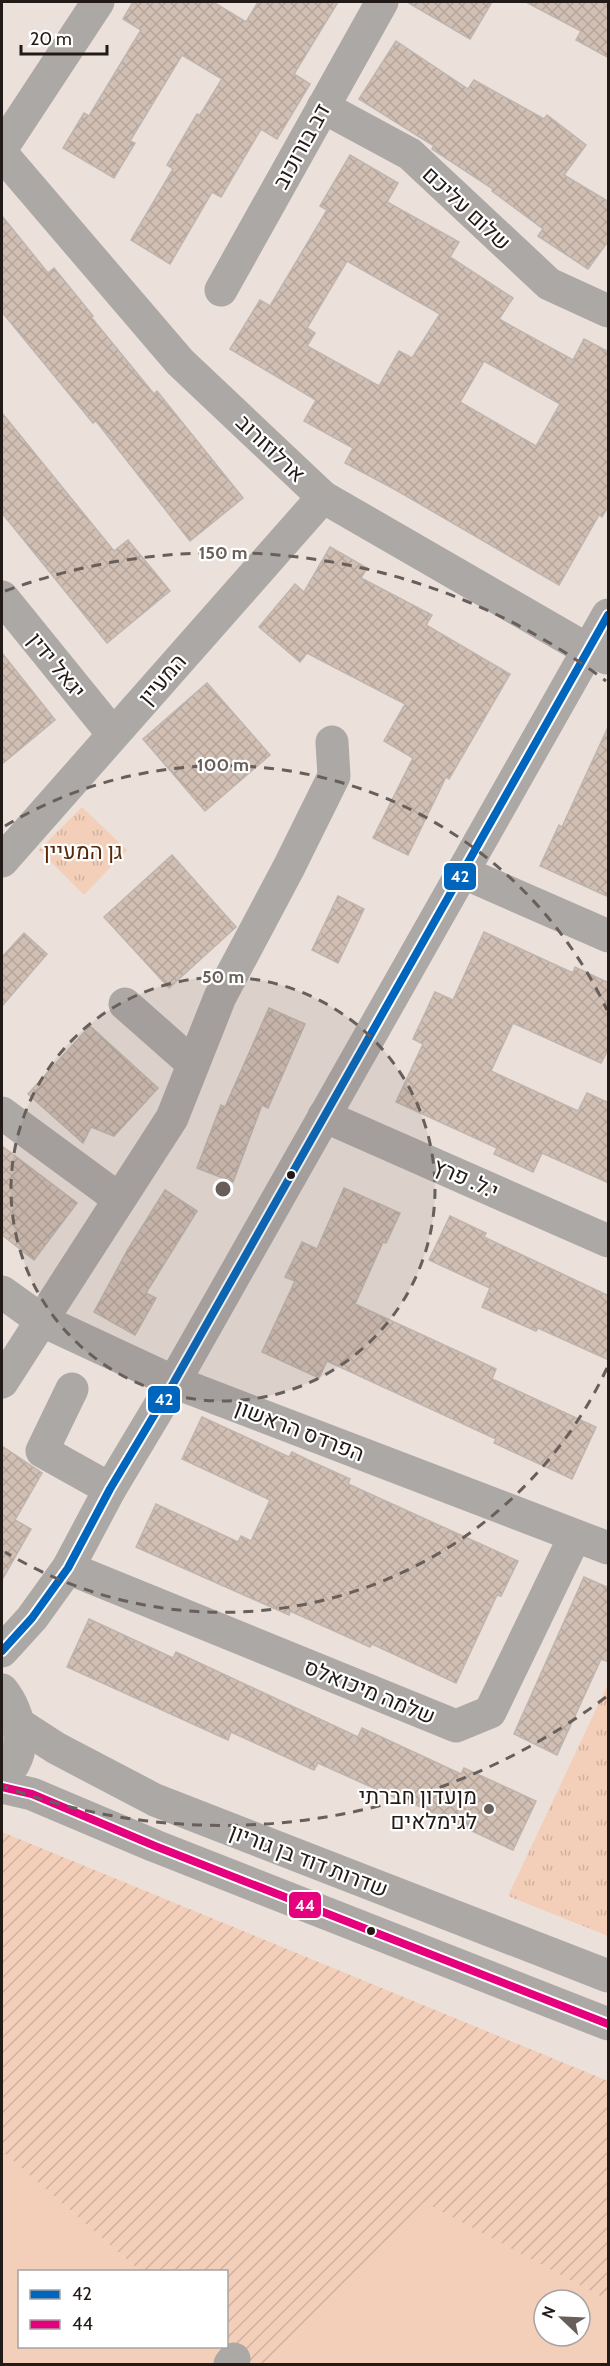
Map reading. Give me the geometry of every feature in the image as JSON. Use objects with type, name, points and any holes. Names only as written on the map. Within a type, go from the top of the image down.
[{"type":"street","points":[[2,148],[98,2]]},
{"type":"street","name":"דב בורוכוב","points":[[221,290],[382,2]]},
{"type":"street","name":"שלום עליכם","points":[[323,107],[410,154],[549,284],[609,311]]},
{"type":"street","name":"ארלוזורוב","points":[[2,154],[180,362],[323,497],[598,655]]},
{"type":"street","name":"המעיין","points":[[2,861],[323,497]]},
{"type":"street","name":"יגאל ידין","points":[[2,597],[113,734]]},
{"type":"street","points":[[2,1651],[32,1618],[68,1568],[110,1489],[174,1382],[462,872],[598,655],[609,615]]},
{"type":"street","points":[[2,1382],[172,1118],[220,997],[334,776],[332,742]]},
{"type":"street","points":[[462,872],[609,936]]},
{"type":"street","points":[[125,1004],[193,1064]]},
{"type":"street","points":[[2,1113],[119,1199]]},
{"type":"street","name":"י.ל. פרץ","points":[[324,1116],[609,1241]]},
{"type":"street","name":"הפרדס הראשון","points":[[2,1292],[41,1320],[174,1382],[609,1548]]},
{"type":"street","points":[[72,1389],[42,1451],[110,1489]]},
{"type":"street","name":"שלמה מיכואלס","points":[[68,1568],[456,1726],[490,1712],[575,1536]]},
{"type":"street","points":[[2,1777],[16,1755],[10,1706],[32,1618]]},
{"type":"street","name":"שדרות דוד בן גוריון","points":[[10,1706],[56,1748],[155,1800],[609,1976]]},
{"type":"street","name":"שדרות דוד בן גוריון","points":[[2,1787],[32,1794],[155,1846],[609,2025]]},
{"type":"green space","name":"גן המעיין","points":[[82,807],[127,850],[84,895],[39,850]]},
{"type":"green space","points":[[608,1684],[608,1936],[508,1896]]},
{"type":"green space","points":[[2,1832],[608,2081],[608,2300],[592,2291],[592,2288],[585,2288],[424,2202],[267,2364],[248,2364],[228,2347],[228,2270],[139,2270],[2,2151]]},
{"type":"green space","points":[[2,2151],[139,2270],[18,2270],[18,2348],[228,2348],[248,2364],[2,2364]]},
{"type":"green space","points":[[424,2201],[586,2288],[532,2288],[532,2348],[592,2348],[592,2291],[608,2300],[608,2364],[267,2364]]},
{"type":"building","points":[[133,2],[213,2],[246,22],[258,2],[338,2],[294,74],[310,84],[277,139],[261,129],[221,197],[212,192],[170,264],[131,240],[173,169],[167,165],[197,114],[200,115],[222,79],[182,55],[130,141],[135,143],[114,178],[63,148],[84,113],[89,116],[141,30],[123,19]]},
{"type":"building","points":[[407,2],[492,2],[470,39]]},
{"type":"building","points":[[526,2],[609,2],[609,58],[576,40],[581,31]]},
{"type":"building","points":[[396,41],[468,89],[474,80],[544,119],[547,115],[586,145],[564,175],[609,202],[609,240],[588,269],[538,236],[543,229],[492,191],[493,189],[432,149],[434,146],[359,99]]},
{"type":"building","points":[[350,155],[398,183],[387,202],[459,242],[450,257],[513,298],[499,319],[573,360],[584,339],[609,352],[609,505],[602,517],[599,515],[559,585],[396,490],[345,463],[353,448],[304,421],[316,400],[230,349],[260,300],[270,306],[327,210],[320,206]],"holes":[[[347,261],[440,314],[412,358],[399,351],[379,386],[307,346],[315,333],[307,328]],[[484,361],[560,404],[536,446],[460,402]]]},
{"type":"building","points":[[2,216],[48,273],[54,268],[154,394],[157,391],[243,498],[190,541],[96,421],[93,423],[2,312]]},
{"type":"building","points":[[2,413],[114,551],[128,540],[170,591],[107,643],[2,513]]},
{"type":"building","points":[[330,547],[367,568],[361,578],[432,615],[426,625],[510,674],[449,779],[446,777],[408,855],[373,838],[413,758],[384,741],[405,704],[307,653],[300,662],[259,627],[295,584],[304,592]]},
{"type":"building","points":[[2,653],[55,720],[2,764]]},
{"type":"building","points":[[207,683],[270,755],[205,811],[143,739]]},
{"type":"building","points":[[609,725],[609,897],[540,866],[559,825],[562,827]]},
{"type":"building","points":[[172,855],[236,927],[169,988],[104,917]]},
{"type":"building","points":[[338,896],[364,909],[338,963],[312,950]]},
{"type":"building","points":[[484,932],[573,973],[575,967],[609,983],[609,1048],[601,1063],[513,1023],[491,1071],[578,1111],[587,1093],[609,1103],[609,1183],[542,1153],[533,1172],[494,1154],[497,1148],[396,1102],[423,1044],[413,1039],[435,992],[453,1000]]},
{"type":"building","points":[[24,933],[47,954],[2,1006],[2,957]]},
{"type":"building","points":[[269,1008],[305,1024],[268,1108],[262,1105],[233,1182],[197,1168],[221,1105],[225,1107]]},
{"type":"building","points":[[90,1026],[158,1088],[114,1136],[91,1127],[83,1143],[28,1094]]},
{"type":"building","points":[[2,1146],[77,1203],[34,1260],[2,1235]]},
{"type":"building","points":[[344,1188],[400,1213],[386,1243],[383,1242],[355,1304],[496,1369],[492,1379],[596,1427],[572,1479],[494,1443],[496,1439],[327,1361],[319,1378],[262,1352],[295,1281],[285,1277],[302,1242],[317,1249]]},
{"type":"building","points":[[165,1190],[197,1211],[146,1293],[156,1298],[135,1335],[94,1312],[127,1251]]},
{"type":"building","points":[[450,1216],[486,1233],[484,1237],[609,1296],[609,1360],[538,1328],[536,1331],[482,1307],[490,1288],[429,1260]]},
{"type":"building","points":[[202,1417],[289,1457],[292,1452],[350,1479],[348,1484],[518,1561],[501,1596],[497,1595],[456,1683],[372,1644],[370,1647],[290,1611],[289,1615],[136,1547],[156,1504],[238,1542],[241,1536],[251,1541],[270,1500],[182,1459]]},
{"type":"building","points":[[2,1446],[42,1473],[15,1520],[31,1529],[2,1580]]},
{"type":"building","points":[[584,1577],[609,1588],[609,1662],[601,1659],[557,1755],[514,1734]]},
{"type":"building","points":[[89,1619],[173,1658],[176,1652],[358,1737],[362,1728],[461,1774],[464,1768],[536,1801],[513,1850],[318,1763],[314,1770],[231,1732],[228,1740],[67,1667]]},
{"type":"transit line","name":"42","points":[[2,1651],[32,1618],[68,1568],[110,1489],[174,1382],[608,615]]},
{"type":"transit line","name":"44","points":[[2,1787],[32,1794],[155,1846],[608,2024]]},
{"type":"place","name":"מןעדון חברתי לגימלאים","points":[[489,1809]]}]
